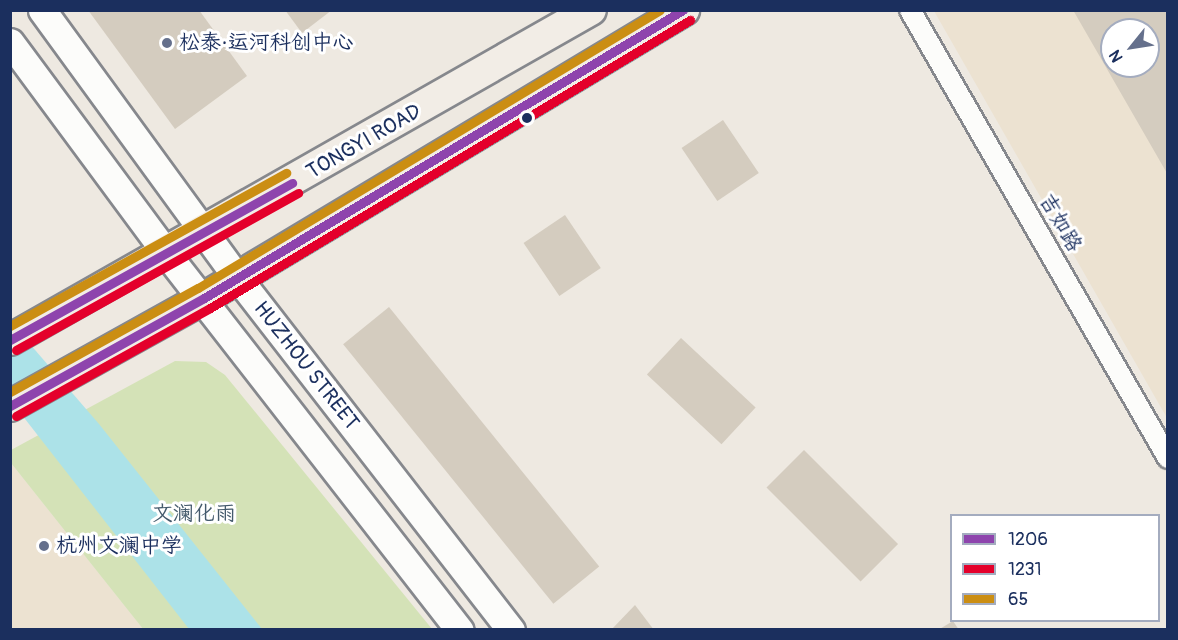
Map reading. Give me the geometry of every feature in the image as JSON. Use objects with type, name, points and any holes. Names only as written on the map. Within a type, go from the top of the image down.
[{"type":"main road","name":"HUZHOU STREET","points":[[42,10],[237,277],[511,630]]},
{"type":"main road","name":"TONGYI ROAD","points":[[20,335],[166,253],[206,234],[591,10]]},
{"type":"main road","points":[[10,406],[204,298],[684,10]]},
{"type":"main road","name":"HUZHOU STREET","points":[[10,42],[166,253],[204,298],[460,630]]},
{"type":"street","name":"吉如路","points":[[910,10],[1167,458]]},
{"type":"shaded area","points":[[934,11],[1167,11],[1167,418]]},
{"type":"shaded area","name":"杭州文澜中学","points":[[11,463],[143,629],[11,629]]},
{"type":"green space","name":"文澜化雨","points":[[175,361],[206,362],[225,375],[432,629],[143,629],[11,463],[11,450]]},
{"type":"water","points":[[10,321],[99,424],[262,629],[189,629],[11,401]]},
{"type":"building","name":"松泰·运河科创中心","points":[[88,10],[199,10],[247,76],[175,129]]},
{"type":"building","points":[[285,10],[332,10],[302,33]]},
{"type":"building","points":[[1073,10],[1168,10],[1168,175],[1112,78],[1160,78],[1160,18],[1100,18],[1100,57]]},
{"type":"building","points":[[723,120],[759,173],[717,201],[682,148]]},
{"type":"building","points":[[565,215],[601,268],[559,296],[524,243]]},
{"type":"building","points":[[389,307],[599,567],[553,604],[343,344]]},
{"type":"building","points":[[681,338],[756,408],[721,444],[647,375]]},
{"type":"building","points":[[804,450],[898,544],[861,582],[767,487]]},
{"type":"building","points":[[635,605],[654,630],[611,630]]},
{"type":"building","points":[[954,622],[959,630],[938,630]]},
{"type":"transit line","name":"65","points":[[10,392],[198,288],[660,10]]},
{"type":"transit line","name":"1206","points":[[10,406],[204,298],[683,10]]},
{"type":"transit line","name":"1231","points":[[16,416],[210,308],[690,20]]},
{"type":"transit line","name":"65","points":[[10,326],[286,173]]},
{"type":"transit line","name":"1206","points":[[10,340],[292,183]]},
{"type":"transit line","name":"1231","points":[[16,350],[298,193]]},
{"type":"place","name":"松泰·运河科创中心","points":[[167,43]]},
{"type":"place","name":"杭州文澜中学","points":[[44,546]]}]
